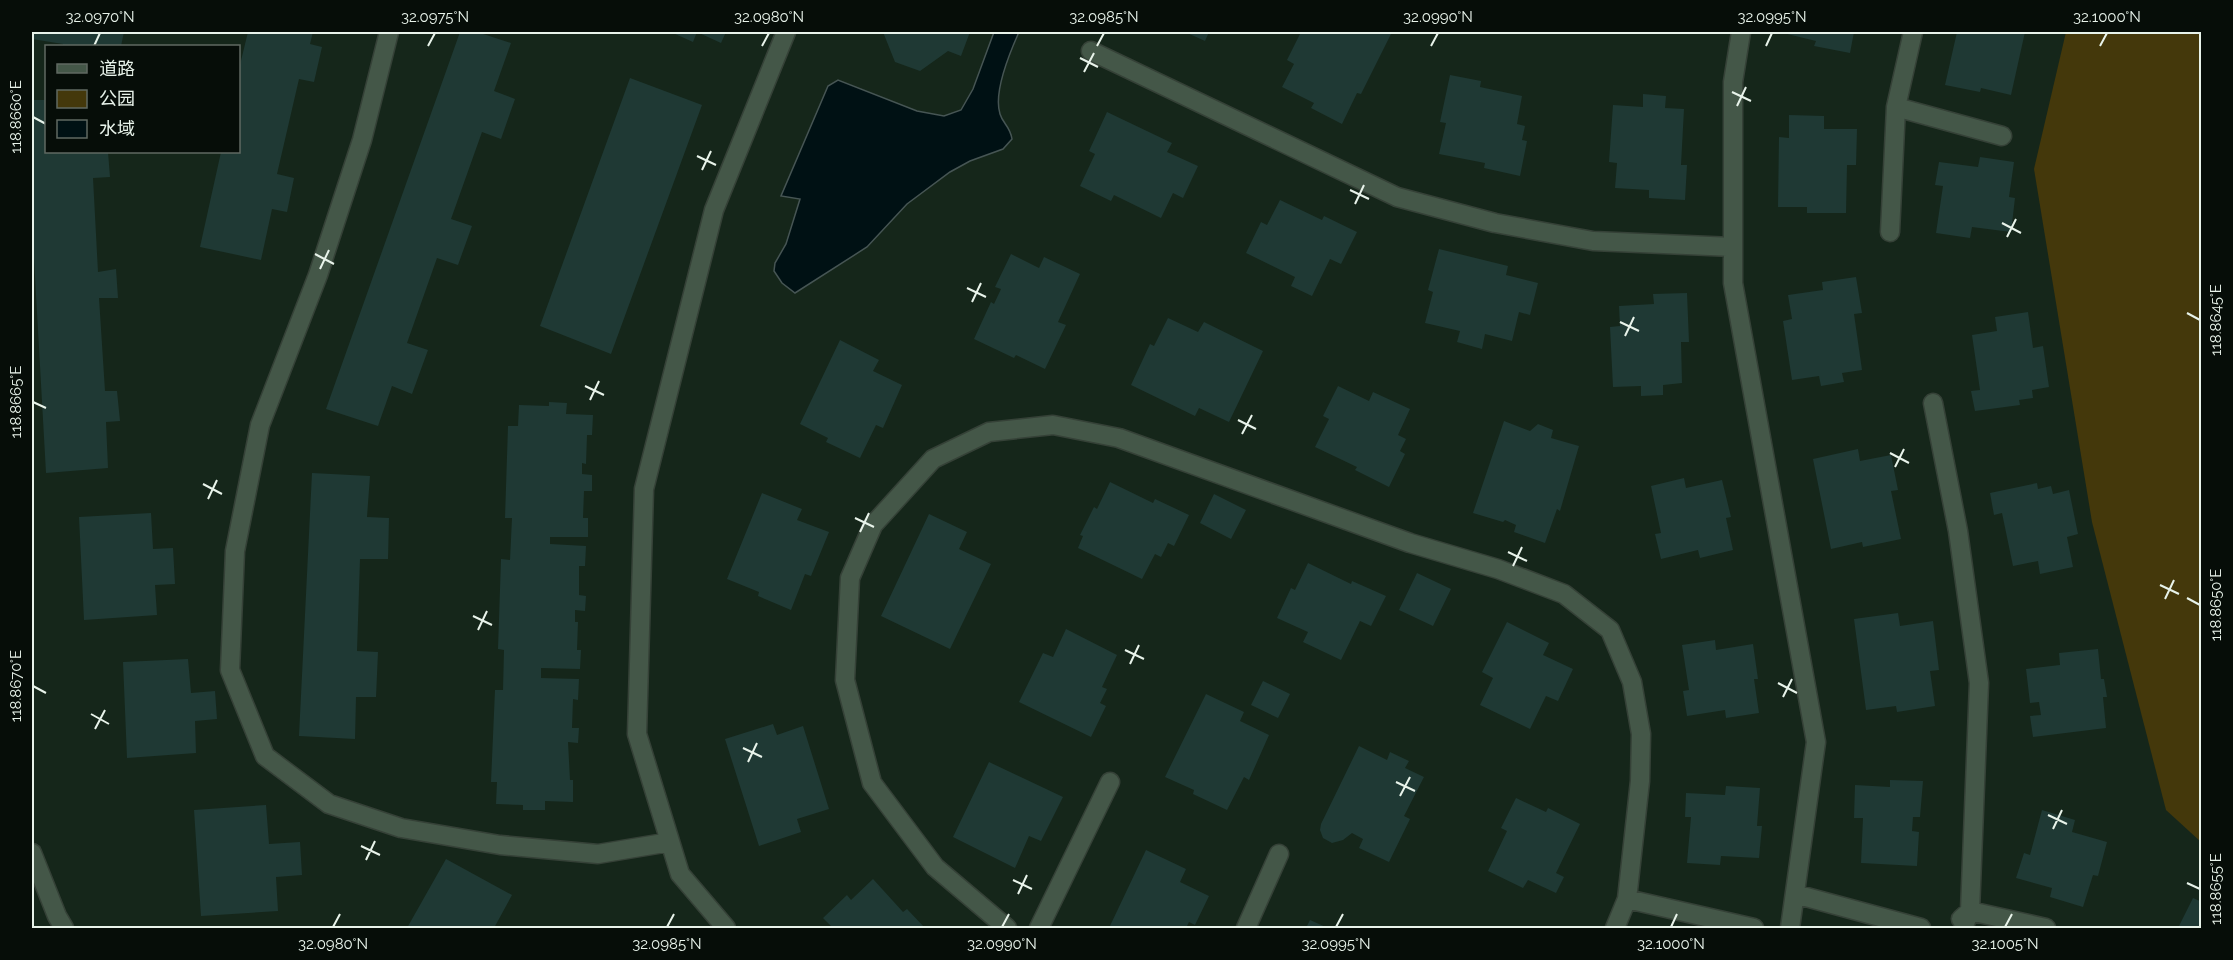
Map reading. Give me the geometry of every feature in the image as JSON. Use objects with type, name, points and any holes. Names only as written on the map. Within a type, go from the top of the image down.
[{"type":"street","points":[[389,32],[362,140],[321,264],[260,425],[235,551],[230,670],[265,756],[329,804],[401,828],[500,844],[598,854],[670,842]]},
{"type":"street","points":[[726,928],[680,874],[637,734],[644,489],[714,210],[786,32]]},
{"type":"street","points":[[1741,32],[1733,82],[1733,284],[1816,742],[1790,928]]},
{"type":"street","points":[[1890,232],[1896,107],[1913,32]]},
{"type":"street","points":[[1091,51],[1397,197],[1495,223],[1593,241],[1733,247]]},
{"type":"street","points":[[1896,107],[2002,136]]},
{"type":"street","points":[[1933,403],[1958,531],[1979,683],[1970,911],[1963,928]]},
{"type":"street","points":[[1007,928],[935,867],[872,783],[845,680],[850,578],[873,525],[933,459],[989,432],[1053,425],[1119,438],[1410,543],[1498,569],[1564,594],[1610,630],[1632,682],[1641,734],[1640,781],[1627,899],[1615,928]]},
{"type":"street","points":[[1039,928],[1110,782]]},
{"type":"street","points":[[32,853],[64,928]]},
{"type":"street","points":[[1246,928],[1279,854]]},
{"type":"street","points":[[1795,894],[1921,928]]},
{"type":"street","points":[[1627,899],[1754,928]]},
{"type":"street","points":[[1951,928],[1970,911]]},
{"type":"street","points":[[1970,911],[2046,928]]},
{"type":"green space","points":[[2066,32],[2201,32],[2201,842],[2166,810],[2092,522],[2034,169]]},
{"type":"water","points":[[994,32],[1019,32],[1004,72],[998,105],[1012,139],[1003,149],[970,161],[950,172],[907,204],[867,247],[795,293],[782,283],[774,271],[775,263],[786,244],[800,199],[781,196],[828,86],[838,80],[917,111],[944,116],[961,110],[973,89]]},
{"type":"building","points":[[33,32],[124,32],[121,45],[63,45],[32,39]]},
{"type":"building","points":[[248,32],[313,32],[310,44],[322,47],[314,82],[299,79],[277,174],[294,178],[287,212],[272,209],[261,260],[200,247],[221,153],[240,153],[240,65]]},
{"type":"building","points":[[460,32],[477,32],[511,43],[494,91],[515,99],[501,139],[482,132],[451,219],[472,226],[458,265],[437,258],[407,343],[428,350],[412,394],[392,386],[378,426],[326,409]]},
{"type":"building","points":[[673,32],[697,32],[693,42]]},
{"type":"building","points":[[697,32],[726,32],[721,43]]},
{"type":"building","points":[[883,32],[970,32],[961,56],[948,51],[920,71],[895,62]]},
{"type":"building","points":[[1185,32],[1209,32],[1205,41]]},
{"type":"building","points":[[1301,32],[1385,32],[1391,34],[1361,94],[1357,93],[1342,124],[1311,108],[1314,103],[1282,87],[1294,64],[1287,60]]},
{"type":"building","points":[[1779,32],[1854,32],[1850,53],[1814,46],[1816,41]]},
{"type":"building","points":[[1957,32],[2025,32],[2011,95],[1981,88],[1980,92],[1945,85]]},
{"type":"building","points":[[1450,75],[1481,81],[1480,87],[1522,96],[1517,124],[1525,126],[1522,140],[1527,141],[1520,176],[1484,168],[1485,163],[1439,154],[1446,123],[1440,122]]},
{"type":"building","points":[[630,78],[702,105],[611,354],[540,326]]},
{"type":"building","points":[[1643,94],[1666,96],[1665,108],[1684,109],[1681,165],[1687,165],[1685,200],[1649,198],[1649,190],[1615,188],[1617,163],[1609,162],[1613,105],[1643,107]]},
{"type":"building","points":[[32,100],[45,100],[45,153],[108,153],[110,177],[93,178],[98,272],[116,269],[118,298],[99,298],[105,391],[117,391],[120,421],[106,422],[108,468],[46,473],[32,223]]},
{"type":"building","points":[[1107,112],[1172,143],[1167,152],[1198,166],[1183,198],[1173,193],[1161,218],[1114,195],[1111,201],[1080,186],[1095,154],[1089,151]]},
{"type":"building","points":[[1789,115],[1824,116],[1824,129],[1857,129],[1856,165],[1847,165],[1846,213],[1807,213],[1807,207],[1778,207],[1779,137],[1789,138]]},
{"type":"building","points":[[1980,157],[2014,162],[2009,197],[2015,198],[2011,232],[1972,227],[1970,238],[1936,233],[1943,186],[1935,185],[1939,162],[1978,167]]},
{"type":"building","points":[[1280,200],[1322,220],[1324,216],[1357,232],[1341,264],[1330,259],[1312,296],[1291,286],[1295,277],[1246,253],[1261,222],[1267,225]]},
{"type":"building","points":[[1439,249],[1508,266],[1506,275],[1538,283],[1530,315],[1519,312],[1512,341],[1485,334],[1482,349],[1457,342],[1460,331],[1425,323],[1433,292],[1428,290]]},
{"type":"building","points":[[1011,254],[1039,268],[1044,257],[1080,274],[1058,322],[1066,325],[1045,369],[1016,355],[1014,358],[974,339],[991,302],[994,304],[1001,289],[995,287]]},
{"type":"building","points":[[1856,277],[1862,313],[1854,314],[1862,370],[1842,373],[1844,382],[1821,386],[1819,376],[1792,380],[1783,321],[1792,319],[1788,295],[1823,290],[1822,282]]},
{"type":"building","points":[[1687,293],[1689,342],[1681,342],[1682,383],[1663,385],[1663,395],[1641,396],[1641,386],[1613,387],[1610,327],[1620,326],[1619,306],[1654,304],[1653,294]]},
{"type":"building","points":[[2028,312],[2033,348],[2043,346],[2049,387],[2032,390],[2033,398],[2019,400],[2020,405],[1975,411],[1971,391],[1980,390],[1972,335],[1997,331],[1995,317]]},
{"type":"building","points":[[1168,318],[1198,332],[1204,322],[1263,351],[1229,422],[1199,408],[1195,416],[1131,385],[1150,344],[1154,346]]},
{"type":"building","points":[[840,340],[879,360],[873,371],[902,385],[883,428],[876,425],[860,458],[826,442],[828,438],[800,424]]},
{"type":"building","points":[[1338,386],[1369,401],[1373,392],[1410,409],[1398,435],[1406,439],[1400,451],[1405,454],[1389,487],[1355,470],[1357,467],[1315,447],[1329,419],[1323,416]]},
{"type":"building","points":[[549,402],[567,403],[566,414],[593,415],[592,435],[587,435],[586,464],[582,463],[582,474],[592,475],[592,491],[584,491],[583,518],[588,518],[588,537],[550,537],[550,544],[586,546],[585,566],[579,566],[579,595],[586,596],[585,611],[575,610],[575,622],[578,622],[577,650],[581,650],[580,669],[541,668],[541,678],[579,679],[578,700],[573,699],[572,728],[579,728],[578,743],[568,742],[570,780],[573,780],[573,802],[545,801],[545,810],[523,810],[523,805],[496,804],[497,782],[491,782],[495,690],[503,690],[504,650],[498,649],[501,559],[510,560],[512,518],[505,518],[508,426],[518,426],[519,405],[549,406]]},
{"type":"building","points":[[1504,421],[1530,431],[1538,424],[1553,430],[1551,438],[1579,446],[1560,511],[1557,509],[1545,543],[1514,532],[1516,525],[1505,520],[1503,522],[1473,513]]},
{"type":"building","points":[[1858,449],[1860,461],[1891,455],[1898,490],[1891,491],[1901,539],[1863,547],[1862,542],[1831,549],[1813,459]]},
{"type":"building","points":[[312,473],[370,476],[367,517],[389,518],[388,559],[360,559],[357,651],[378,652],[376,697],[356,697],[355,739],[299,736]]},
{"type":"building","points":[[1684,478],[1686,488],[1722,480],[1731,517],[1726,518],[1733,550],[1700,558],[1698,550],[1661,559],[1655,534],[1661,533],[1651,486]]},
{"type":"building","points":[[1110,482],[1153,503],[1155,499],[1189,515],[1174,546],[1168,543],[1161,557],[1155,554],[1142,579],[1078,548],[1083,536],[1080,535],[1094,507],[1097,509]]},
{"type":"building","points":[[2037,483],[2038,489],[2051,486],[2053,494],[2069,490],[2078,534],[2067,537],[2073,567],[2040,574],[2038,561],[2013,566],[2002,513],[1994,515],[1990,493]]},
{"type":"building","points":[[762,493],[802,509],[797,520],[829,532],[811,576],[805,574],[791,610],[758,596],[759,592],[727,579]]},
{"type":"building","points":[[1214,494],[1246,510],[1231,539],[1200,523]]},
{"type":"building","points":[[151,513],[153,549],[173,548],[175,584],[155,585],[157,615],[84,620],[79,517]]},
{"type":"building","points":[[929,514],[967,532],[959,549],[991,564],[950,649],[881,616]]},
{"type":"building","points":[[1308,563],[1351,584],[1352,581],[1386,596],[1371,626],[1360,621],[1341,660],[1303,642],[1308,632],[1277,618],[1291,588],[1295,590]]},
{"type":"building","points":[[1417,573],[1451,589],[1433,626],[1399,610]]},
{"type":"building","points":[[1898,613],[1900,626],[1933,621],[1939,670],[1930,671],[1935,706],[1897,712],[1896,706],[1866,710],[1854,619]]},
{"type":"building","points":[[1507,622],[1549,643],[1543,655],[1573,669],[1558,701],[1546,696],[1530,729],[1480,705],[1493,678],[1482,672]]},
{"type":"building","points":[[1066,629],[1117,655],[1102,687],[1107,689],[1100,703],[1106,706],[1091,737],[1019,702],[1043,653],[1053,657]]},
{"type":"building","points":[[1715,640],[1716,650],[1753,644],[1758,679],[1754,679],[1759,713],[1726,718],[1725,710],[1687,716],[1683,691],[1689,690],[1682,645]]},
{"type":"building","points":[[2098,649],[2101,679],[2104,679],[2107,697],[2103,697],[2106,728],[2033,737],[2030,716],[2041,715],[2039,702],[2030,703],[2026,669],[2060,665],[2059,653]]},
{"type":"building","points":[[188,659],[191,693],[215,691],[217,719],[195,721],[196,753],[127,758],[123,662]]},
{"type":"building","points":[[1263,681],[1290,694],[1278,718],[1251,705]]},
{"type":"building","points":[[1206,694],[1244,712],[1240,721],[1269,735],[1249,780],[1244,777],[1227,810],[1193,794],[1194,790],[1165,777]]},
{"type":"building","points":[[773,724],[777,735],[803,726],[829,809],[797,819],[801,832],[759,846],[725,739]]},
{"type":"building","points":[[1359,746],[1387,760],[1390,752],[1409,761],[1405,768],[1424,777],[1404,816],[1410,819],[1389,862],[1359,848],[1363,839],[1352,833],[1343,840],[1332,843],[1323,838],[1320,830]]},
{"type":"building","points":[[989,762],[1063,797],[1041,841],[1029,836],[1015,868],[953,837]]},
{"type":"building","points":[[1890,780],[1923,781],[1920,817],[1913,817],[1912,831],[1919,832],[1917,866],[1861,863],[1863,818],[1854,818],[1855,785],[1890,787]]},
{"type":"building","points":[[1726,786],[1760,788],[1757,826],[1762,826],[1759,858],[1721,856],[1720,865],[1687,863],[1691,817],[1685,817],[1686,793],[1725,795]]},
{"type":"building","points":[[1516,798],[1546,812],[1548,808],[1580,824],[1556,873],[1564,877],[1556,893],[1528,880],[1523,888],[1488,871],[1507,831],[1501,828]]},
{"type":"building","points":[[266,805],[269,844],[300,842],[302,875],[276,877],[278,911],[201,916],[194,810]]},
{"type":"building","points":[[2042,810],[2075,820],[2072,832],[2107,842],[2098,876],[2093,875],[2083,907],[2050,897],[2052,888],[2016,878],[2024,853],[2030,855]]},
{"type":"building","points":[[1146,850],[1186,869],[1180,882],[1209,896],[1195,925],[1189,922],[1186,928],[1109,928]]},
{"type":"building","points":[[446,859],[512,895],[494,928],[407,928]]},
{"type":"building","points":[[873,879],[903,912],[907,909],[925,928],[833,928],[823,918],[847,895],[851,900]]},
{"type":"building","points":[[2193,898],[2202,902],[2202,928],[2178,928]]},
{"type":"building","points":[[1310,920],[1328,928],[1306,928]]}]
